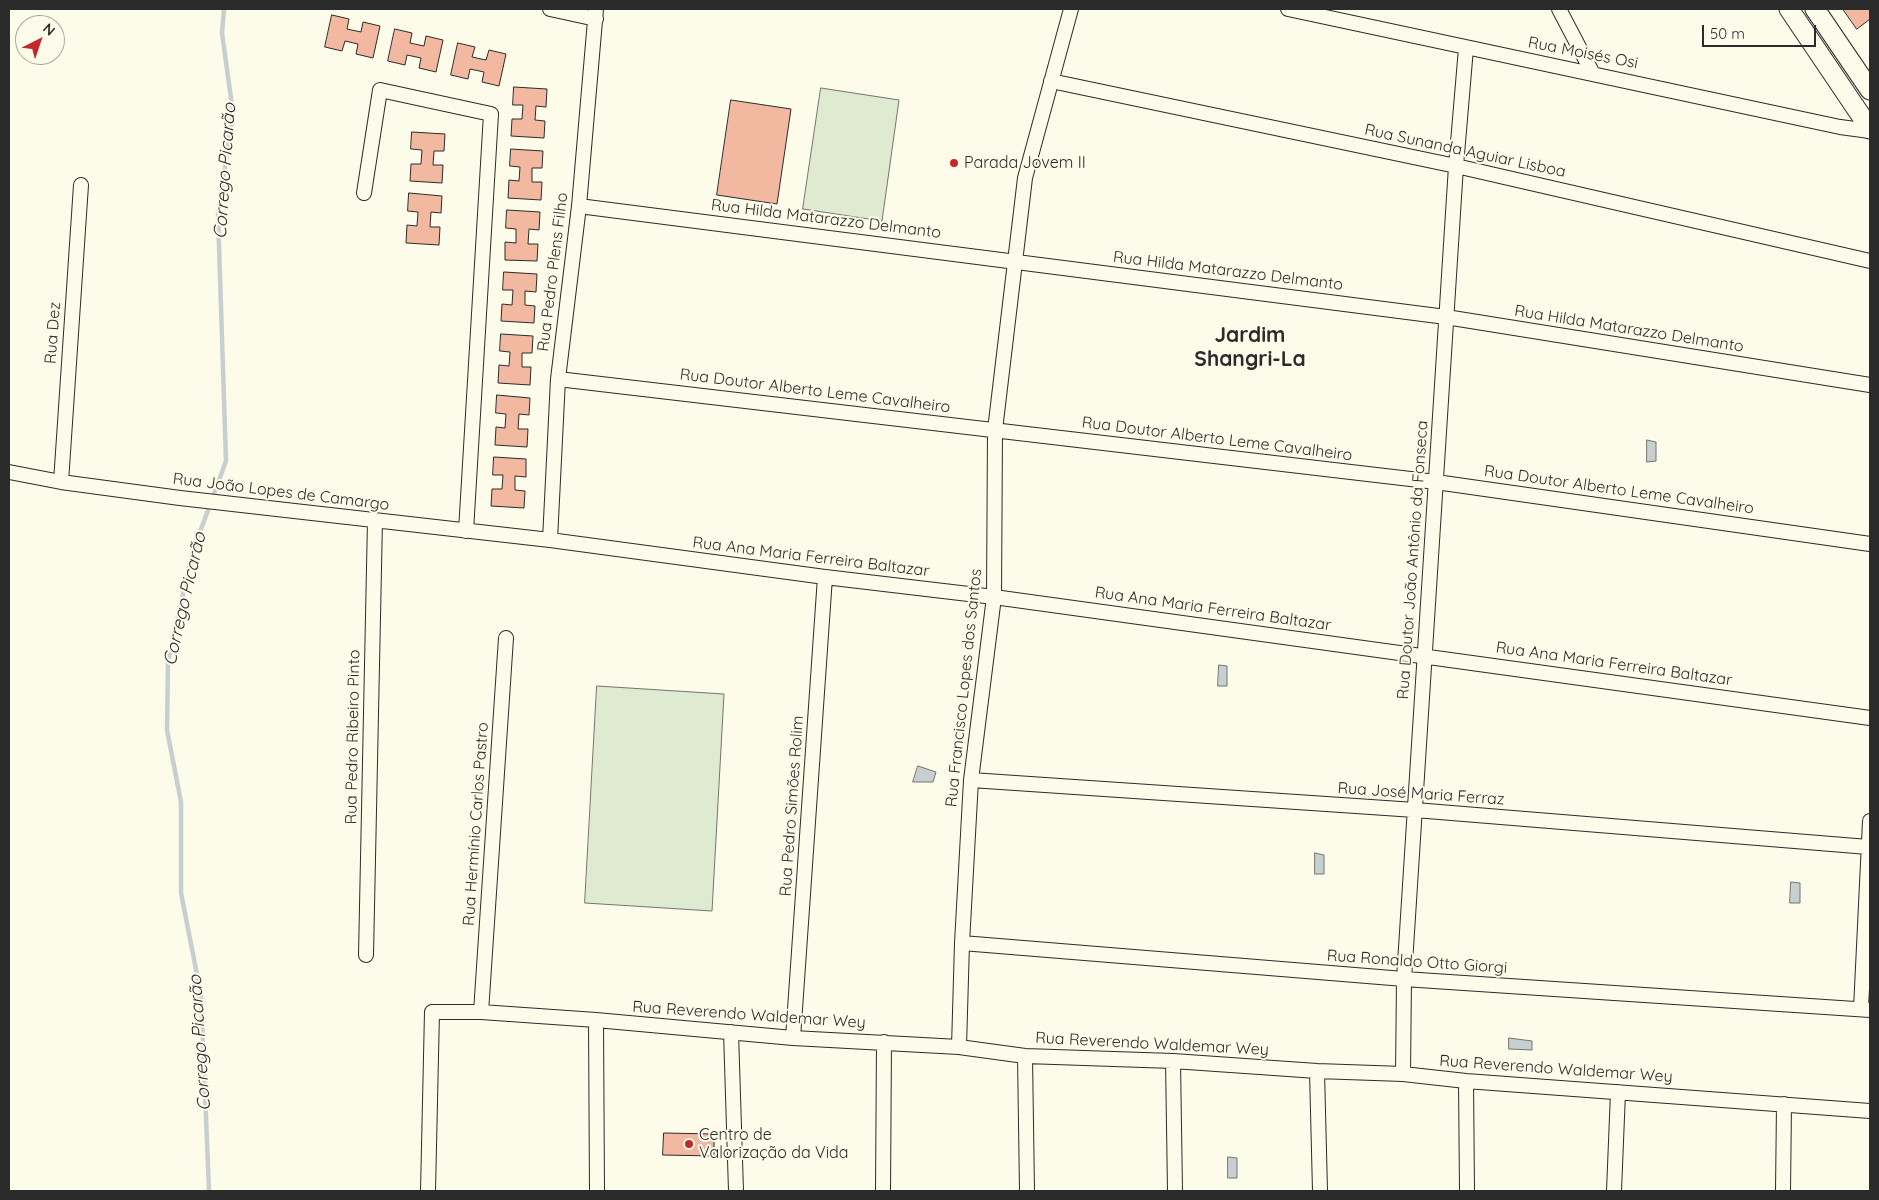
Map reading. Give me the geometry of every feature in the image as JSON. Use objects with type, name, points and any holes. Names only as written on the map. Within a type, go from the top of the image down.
[{"type":"main road","points":[[1789,9],[1870,130]]},
{"type":"main road","points":[[1815,9],[1870,90]]},
{"type":"street","points":[[550,9],[596,14]]},
{"type":"street","name":"Rua Francisco Lopes dos Santos","points":[[959,1047],[962,943],[971,780],[994,596],[994,430],[1025,178],[1071,9]]},
{"type":"street","name":"Rua Moisés Osi","points":[[1288,9],[1320,12],[1466,48],[1592,72],[1840,127],[1870,130]]},
{"type":"street","points":[[1559,9],[1592,72]]},
{"type":"street","name":"Rua Pedro Plens Filho","points":[[550,540],[558,379],[579,206],[596,14]]},
{"type":"street","name":"Rua Doutor João Antônio da Fonseca","points":[[1403,1074],[1404,979],[1456,166],[1466,48]]},
{"type":"street","name":"Rua Sunanda Aguiar Lisboa","points":[[1051,81],[1456,166],[1870,262]]},
{"type":"street","points":[[364,193],[380,90],[491,114],[466,531]]},
{"type":"street","name":"Rua Dez","points":[[61,482],[80,185]]},
{"type":"street","name":"Rua Hilda Matarazzo Delmanto","points":[[579,206],[1446,318],[1870,385]]},
{"type":"street","name":"Rua Doutor Alberto Leme Cavalheiro","points":[[558,379],[1436,482],[1870,544]]},
{"type":"street","name":"Rua João Lopes de Camargo","points":[[9,472],[61,482],[180,498],[550,540]]},
{"type":"street","name":"Rua Pedro Ribeiro Pinto","points":[[366,955],[375,520]]},
{"type":"street","name":"Rua Ana Maria Ferreira Baltazar","points":[[550,540],[825,577],[994,596],[1209,628],[1424,655],[1870,718]]},
{"type":"street","name":"Rua Pedro Simões Rolim","points":[[793,1038],[825,577]]},
{"type":"street","name":"Rua Hermínio Carlos Pastro","points":[[481,1012],[506,638]]},
{"type":"street","name":"Rua José Maria Ferraz","points":[[971,780],[1415,810],[1868,846]]},
{"type":"street","points":[[1865,1010],[1870,822]]},
{"type":"street","name":"Rua Ronaldo Otto Giorgi","points":[[962,943],[1404,979],[1865,1010]]},
{"type":"street","name":"Rua Reverendo Waldemar Wey","points":[[428,1191],[432,1012],[481,1012],[596,1020],[793,1038],[959,1047],[1025,1056],[1174,1061],[1317,1071],[1403,1074],[1466,1081],[1870,1112]]},
{"type":"street","points":[[596,1020],[597,1191]]},
{"type":"street","points":[[731,1032],[736,1191]]},
{"type":"street","points":[[883,1191],[884,1042]]},
{"type":"street","points":[[1025,1056],[1027,1191]]},
{"type":"street","points":[[1174,1061],[1176,1191]]},
{"type":"street","points":[[1317,1071],[1320,1191]]},
{"type":"street","points":[[1466,1081],[1466,1191]]},
{"type":"street","points":[[1614,1191],[1618,1092]]},
{"type":"street","points":[[1783,1191],[1784,1104]]},
{"type":"green space","points":[[821,88],[899,100],[882,221],[803,209]]},
{"type":"green space","points":[[597,686],[724,694],[712,911],[585,903]]},
{"type":"shaded area","points":[[1647,440],[1656,442],[1656,461],[1647,462]]},
{"type":"shaded area","points":[[1219,665],[1227,666],[1227,686],[1218,686]]},
{"type":"shaded area","points":[[918,766],[936,772],[933,782],[913,782]]},
{"type":"shaded area","points":[[1315,853],[1324,855],[1324,874],[1315,874]]},
{"type":"shaded area","points":[[1791,882],[1800,883],[1800,903],[1790,903]]},
{"type":"shaded area","points":[[1509,1038],[1532,1041],[1532,1050],[1509,1049]]},
{"type":"shaded area","points":[[1228,1157],[1237,1158],[1237,1178],[1228,1178]]},
{"type":"building","points":[[1843,9],[1870,9],[1870,19],[1857,29]]},
{"type":"building","points":[[332,15],[349,19],[347,29],[361,32],[363,22],[380,26],[373,58],[356,54],[358,44],[345,41],[342,51],[325,47]]},
{"type":"building","points":[[395,29],[412,33],[410,43],[424,46],[426,36],[443,40],[436,72],[419,68],[421,58],[407,55],[405,65],[388,61]]},
{"type":"building","points":[[458,43],[475,47],[472,57],[486,60],[489,50],[506,54],[499,86],[482,82],[484,72],[470,69],[468,79],[451,75]]},
{"type":"building","points":[[514,87],[547,89],[546,107],[536,106],[535,120],[545,121],[544,138],[511,136],[512,119],[522,119],[523,105],[513,105]]},
{"type":"building","points":[[731,100],[791,109],[777,204],[717,195]]},
{"type":"building","points":[[412,132],[445,134],[444,151],[434,151],[433,165],[443,165],[442,183],[410,181],[411,164],[421,164],[422,150],[411,149]]},
{"type":"building","points":[[511,149],[543,151],[542,168],[532,168],[532,182],[542,182],[541,200],[508,198],[509,180],[519,181],[520,167],[510,166]]},
{"type":"building","points":[[409,193],[442,196],[441,213],[431,212],[430,227],[440,227],[439,245],[406,243],[407,225],[417,226],[418,212],[408,211]]},
{"type":"building","points":[[507,210],[540,212],[539,230],[529,229],[528,244],[538,244],[537,261],[505,260],[505,242],[516,243],[516,229],[506,228]]},
{"type":"building","points":[[504,272],[537,274],[536,292],[525,291],[525,305],[535,306],[534,323],[501,321],[502,304],[512,305],[513,290],[503,290]]},
{"type":"building","points":[[501,334],[533,336],[532,353],[522,353],[522,367],[531,367],[530,385],[498,383],[499,365],[509,366],[510,352],[500,351]]},
{"type":"building","points":[[497,395],[530,398],[529,415],[519,414],[518,429],[528,429],[527,447],[495,445],[496,427],[505,428],[506,414],[496,413]]},
{"type":"building","points":[[494,457],[526,459],[526,477],[515,476],[515,490],[525,491],[524,508],[491,506],[492,489],[502,489],[503,475],[493,475]]},
{"type":"building","name":"Centro de Valorização da Vida","points":[[664,1133],[714,1134],[714,1156],[663,1155]]},
{"type":"waterway","name":"Corrego Picarão","points":[[209,1191],[201,995],[181,893],[181,802],[167,730],[168,661],[192,554],[226,461],[218,214],[233,113],[222,33],[224,9]]},
{"type":"place","name":"Parada Jovem II","points":[[954,163]]},
{"type":"place","name":"Centro de Valorização da Vida","points":[[689,1144]]},
{"type":"district","name":"Jardim Shangri-La","points":[[1250,348]]}]
